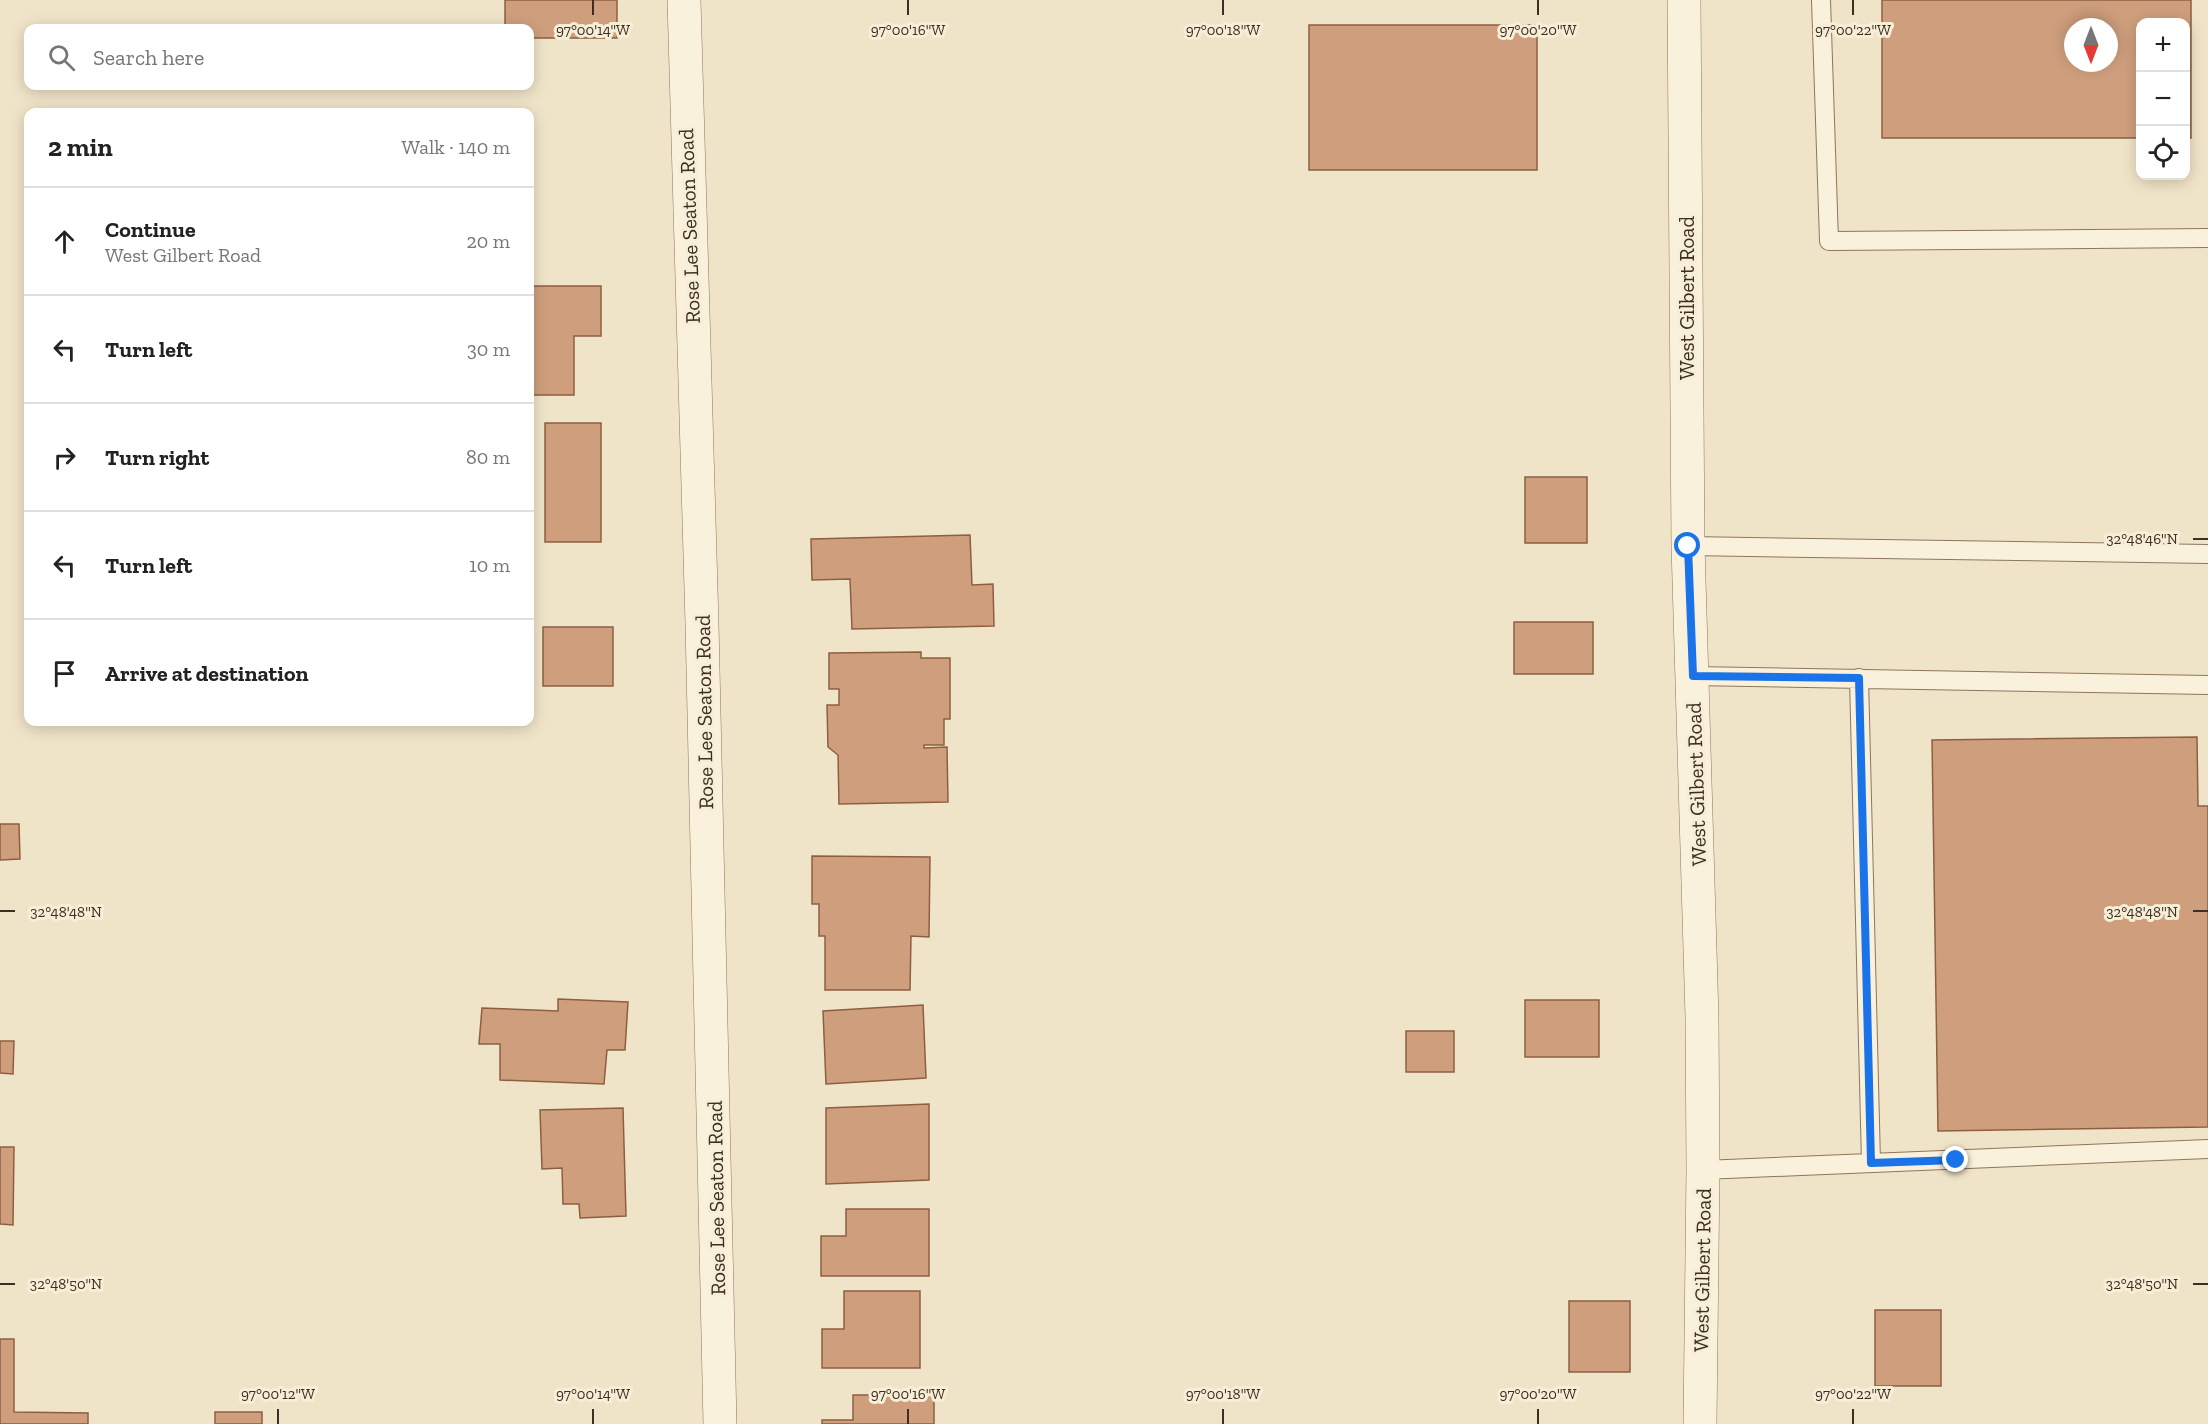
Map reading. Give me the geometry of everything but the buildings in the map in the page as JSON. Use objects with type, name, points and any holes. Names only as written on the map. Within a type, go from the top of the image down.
[{"type":"street","name":"Rose Lee Seaton Road","points":[[684,0],[702,612],[720,1424]]},
{"type":"street","name":"West Gilbert Road","points":[[1683,0],[1688,546],[1702,1017],[1700,1424]]},
{"type":"lane","points":[[1821,0],[1829,241],[2208,238]]},
{"type":"lane","points":[[1688,546],[2208,554]]},
{"type":"lane","points":[[1693,676],[2208,685]]},
{"type":"lane","points":[[1859,678],[1871,1163]]},
{"type":"lane","points":[[1703,1170],[2208,1149]]},
{"type":"route","points":[[1688,546],[1693,676],[1859,678],[1871,1163],[1956,1160]]}]
